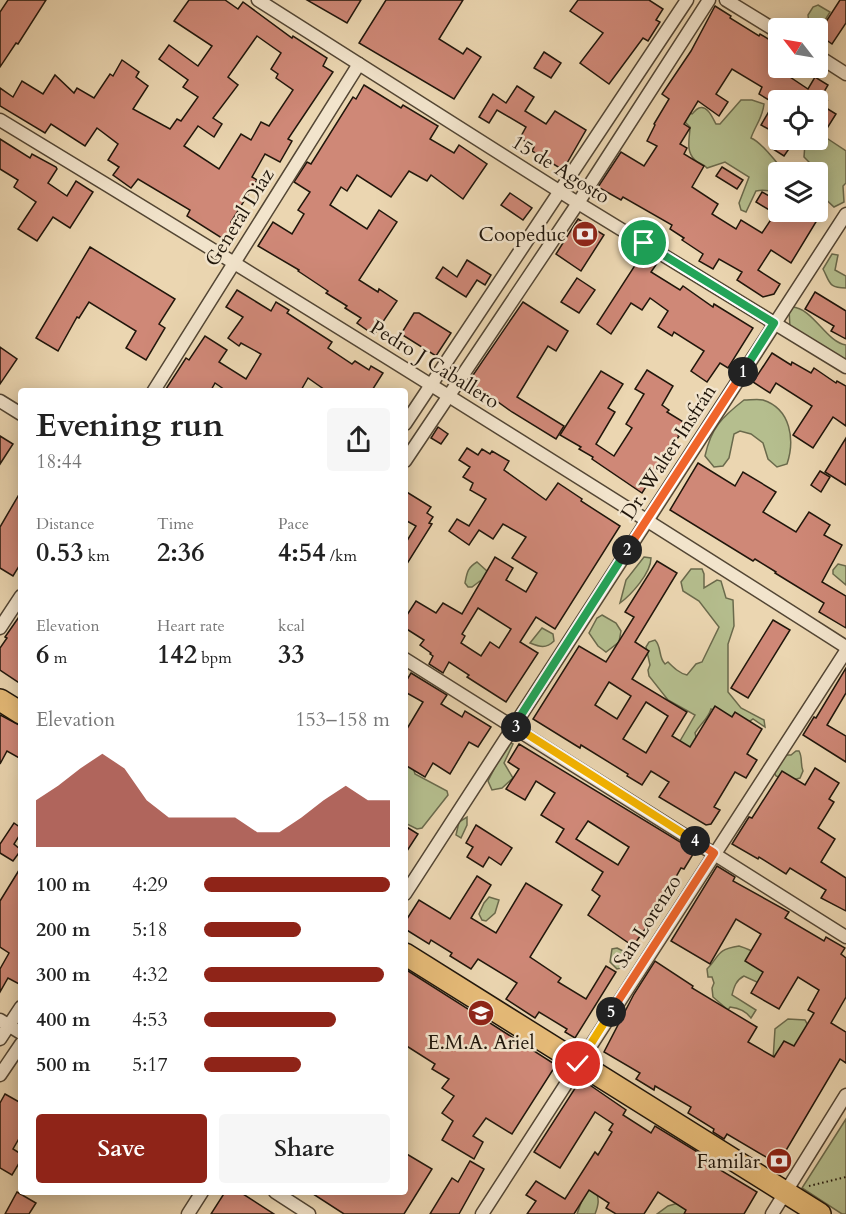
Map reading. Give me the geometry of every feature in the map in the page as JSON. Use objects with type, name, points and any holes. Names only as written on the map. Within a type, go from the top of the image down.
[{"type":"highway","points":[[0,700],[18,711]]},
{"type":"highway","points":[[408,956],[820,1214]]},
{"type":"street","name":"15 de Agosto","points":[[258,0],[578,203],[846,367]]},
{"type":"street","points":[[408,419],[687,0]]},
{"type":"street","points":[[408,455],[578,203],[709,0]]},
{"type":"street","points":[[726,0],[768,26]]},
{"type":"street","points":[[828,62],[846,74]]},
{"type":"street","name":"General Diaz","points":[[155,388],[359,64]]},
{"type":"street","name":"Pedro J Caballero","points":[[0,120],[234,261],[448,394],[846,649]]},
{"type":"street","name":"Dr. Walter Insfrán","points":[[408,889],[846,214]]},
{"type":"street","points":[[0,401],[18,412]]},
{"type":"street","points":[[0,628],[18,601]]},
{"type":"street","name":"San Lorenzo","points":[[482,1214],[846,649]]},
{"type":"street","points":[[408,661],[846,937]]},
{"type":"street","points":[[0,1039],[4,1023],[18,1010]]},
{"type":"street","points":[[4,1023],[18,1031]]},
{"type":"street","points":[[0,1075],[18,1048]]},
{"type":"street","points":[[772,1214],[846,1095]]},
{"type":"street","points":[[188,1214],[200,1195]]},
{"type":"street","points":[[280,1195],[309,1214]]},
{"type":"path","points":[[786,1192],[846,1177]]},
{"type":"green space","points":[[818,5],[830,12],[826,18],[808,18],[813,7]]},
{"type":"green space","points":[[741,100],[752,100],[764,104],[751,138],[776,162],[768,162],[768,191],[756,191],[746,212],[741,210],[739,203],[749,177],[725,162],[707,168],[695,160],[689,148],[690,127],[682,119],[686,112],[692,114],[702,108],[710,113],[716,124],[720,124]]},
{"type":"green space","points":[[828,139],[846,151],[844,202],[834,207],[828,201],[828,162],[809,162],[804,157],[805,150],[828,150]]},
{"type":"green space","points":[[832,254],[838,255],[835,270],[846,276],[846,288],[833,285],[823,269]]},
{"type":"green space","points":[[792,307],[806,313],[832,338],[846,345],[846,363],[790,328],[789,309]]},
{"type":"green space","points":[[744,400],[763,400],[780,410],[790,436],[791,445],[787,464],[777,467],[768,459],[763,443],[751,434],[740,431],[734,434],[729,458],[723,466],[714,467],[705,456],[707,446],[718,424]]},
{"type":"green space","points":[[644,557],[651,558],[648,570],[635,589],[620,603],[626,580]]},
{"type":"green space","points":[[477,562],[488,572],[483,582],[480,581],[468,587],[465,583],[467,574],[471,566]]},
{"type":"green space","points":[[838,564],[846,566],[846,585],[833,574]]},
{"type":"green space","points":[[691,569],[702,569],[704,588],[717,580],[721,581],[726,598],[733,600],[734,626],[728,644],[728,692],[741,708],[764,720],[765,727],[753,719],[743,726],[728,715],[711,709],[695,733],[701,759],[680,741],[695,715],[668,700],[649,676],[650,665],[646,647],[649,642],[655,640],[665,664],[668,662],[679,672],[687,675],[696,664],[702,662],[719,627],[699,601],[683,591],[681,582]]},
{"type":"green space","points":[[602,615],[616,623],[621,631],[619,642],[606,652],[598,646],[589,633],[597,618]]},
{"type":"green space","points":[[542,628],[553,634],[554,641],[543,646],[530,643]]},
{"type":"green space","points":[[508,742],[513,744],[504,763],[513,778],[502,788],[492,790],[488,781]]},
{"type":"green space","points":[[408,751],[415,774],[447,791],[448,795],[422,828],[417,829],[408,824]]},
{"type":"green space","points":[[799,751],[801,756],[803,771],[800,778],[789,781],[776,776],[774,772],[780,755],[791,755]]},
{"type":"green space","points":[[467,817],[467,825],[461,838],[456,835],[459,822]]},
{"type":"green space","points":[[489,897],[499,900],[495,913],[486,921],[482,920],[479,914]]},
{"type":"green space","points":[[739,946],[755,954],[765,969],[759,983],[744,976],[741,978],[732,995],[756,1010],[751,1018],[739,1009],[730,1007],[728,1010],[713,997],[714,983],[712,977],[708,977],[707,969],[719,954],[726,949]]},
{"type":"green space","points":[[617,948],[627,953],[626,967],[617,969],[610,962],[612,949]]},
{"type":"green space","points":[[788,1019],[805,1020],[810,1029],[799,1047],[773,1060],[775,1029]]},
{"type":"green space","points":[[846,1119],[846,1214],[842,1214],[802,1188]]},
{"type":"green space","points":[[586,1189],[596,1190],[598,1202],[595,1214],[577,1214]]},
{"type":"green space","points":[[685,1201],[694,1214],[657,1214],[668,1206]]},
{"type":"building","points":[[8,0],[46,0],[18,44],[16,43],[0,67],[0,12]]},
{"type":"building","points":[[189,0],[225,0],[238,9],[243,2],[292,38],[293,36],[327,58],[323,66],[333,72],[288,139],[292,141],[280,162],[265,154],[252,177],[257,180],[231,222],[238,226],[228,242],[187,216],[190,210],[138,179],[131,188],[113,175],[119,167],[108,160],[118,144],[97,128],[85,146],[51,124],[45,133],[0,106],[0,88],[13,97],[22,81],[43,94],[55,75],[74,93],[77,88],[94,98],[110,74],[113,76],[122,60],[139,72],[136,77],[148,86],[133,109],[170,129],[177,119],[181,121],[198,97],[183,87],[188,80],[159,59],[169,45],[198,66],[212,46],[174,21]],"holes":[[[257,36],[281,53],[271,69],[278,74],[276,78],[293,90],[269,126],[261,122],[251,140],[241,134],[219,169],[184,146],[198,126],[214,137],[222,124],[213,118],[238,85],[228,77]]]},
{"type":"building","points":[[307,0],[361,0],[347,23]]},
{"type":"building","points":[[386,0],[463,0],[439,39],[463,54],[467,48],[481,57],[454,99],[359,43]]},
{"type":"building","points":[[578,0],[649,0],[663,9],[656,20],[660,22],[648,41],[643,38],[609,84],[580,63],[603,33],[570,11]]},
{"type":"building","points":[[840,0],[846,0],[846,23],[832,44],[828,41],[828,19]]},
{"type":"building","points":[[715,6],[759,36],[760,34],[768,39],[768,78],[792,78],[808,89],[814,78],[828,85],[825,90],[768,90],[768,99],[759,94],[762,87],[732,69],[716,94],[728,102],[719,116],[698,101],[684,124],[690,128],[680,144],[687,148],[684,154],[704,166],[692,187],[718,204],[712,214],[736,229],[741,220],[762,233],[769,222],[816,222],[791,263],[771,250],[758,270],[780,284],[774,294],[763,297],[737,280],[742,272],[719,259],[713,269],[699,261],[703,254],[670,229],[672,225],[623,197],[621,200],[598,187],[621,152],[644,166],[657,146],[647,141],[669,99],[662,94],[691,51]]},
{"type":"building","points":[[544,52],[561,63],[551,78],[534,68]]},
{"type":"building","points":[[364,85],[401,108],[403,105],[438,126],[430,139],[454,153],[459,145],[487,164],[463,199],[431,175],[427,181],[409,171],[391,197],[357,175],[347,191],[341,187],[330,205],[367,229],[379,210],[397,222],[359,280],[397,301],[374,335],[357,323],[361,318],[326,293],[328,291],[299,270],[258,246],[273,222],[292,234],[304,214],[298,210],[310,192],[294,182],[307,162],[311,164],[353,97],[356,99]]},
{"type":"building","points":[[517,86],[534,97],[525,111],[546,124],[555,111],[586,130],[563,170],[532,151],[534,147],[520,138],[526,127],[497,110],[489,123],[479,117],[493,94],[506,103]]},
{"type":"building","points":[[828,109],[836,114],[828,127]]},
{"type":"building","points":[[768,113],[768,129],[761,125]]},
{"type":"building","points":[[0,139],[30,158],[32,154],[56,167],[48,183],[67,196],[76,181],[93,192],[70,228],[53,217],[37,241],[18,229],[36,202],[14,187],[18,180],[0,169]]},
{"type":"building","points":[[775,150],[788,150],[784,156]]},
{"type":"building","points":[[722,167],[743,180],[737,189],[716,176]]},
{"type":"building","points":[[762,192],[768,195],[768,209],[756,202]]},
{"type":"building","points":[[510,193],[532,208],[523,220],[501,205]]},
{"type":"building","points":[[578,219],[604,235],[581,271],[556,254]]},
{"type":"building","points":[[90,247],[175,299],[159,324],[165,328],[146,360],[126,348],[136,331],[89,302],[79,318],[77,317],[58,351],[36,338]]},
{"type":"building","points":[[643,253],[658,262],[651,272],[680,290],[683,286],[713,307],[714,304],[753,328],[728,368],[720,363],[707,382],[691,371],[704,351],[674,332],[672,336],[658,327],[668,311],[650,298],[642,310],[631,303],[611,334],[597,324]]},
{"type":"building","points":[[467,260],[491,275],[485,285],[477,280],[466,297],[436,278],[443,267],[457,277]]},
{"type":"building","points":[[577,278],[595,290],[579,313],[561,302]]},
{"type":"building","points":[[237,290],[271,311],[276,302],[289,310],[287,313],[332,342],[328,348],[352,364],[355,361],[369,370],[371,366],[383,373],[374,388],[322,388],[308,378],[302,388],[222,388],[215,383],[212,388],[167,388],[186,358],[189,360],[205,336],[227,350],[219,362],[246,379],[261,354],[241,343],[239,346],[228,338],[243,317],[226,307]]},
{"type":"building","points":[[815,292],[846,311],[846,339],[831,331],[834,326],[805,309]]},
{"type":"building","points":[[523,302],[568,331],[556,351],[548,346],[517,397],[564,426],[556,439],[512,412],[469,381]]},
{"type":"building","points":[[414,313],[419,313],[451,333],[436,356],[401,334]]},
{"type":"building","points":[[0,347],[17,359],[0,384]]},
{"type":"building","points":[[772,353],[791,365],[792,362],[811,373],[814,368],[836,383],[837,381],[846,386],[846,426],[833,417],[813,448],[793,435],[812,406],[776,383],[770,393],[753,382]]},
{"type":"building","points":[[647,370],[673,386],[662,405],[669,410],[667,412],[685,423],[642,493],[592,459],[593,457],[579,449],[581,447],[560,435],[601,371],[623,384],[608,408],[615,412],[596,444],[614,456],[632,428],[626,424],[644,394],[635,389]]},
{"type":"building","points":[[438,427],[448,434],[441,444],[431,438]]},
{"type":"building","points":[[0,436],[13,444],[0,464]]},
{"type":"building","points":[[846,438],[846,485],[825,472]]},
{"type":"building","points":[[467,448],[478,455],[482,449],[490,454],[492,451],[509,461],[504,470],[546,500],[558,483],[620,526],[555,629],[536,617],[520,642],[538,653],[506,702],[467,677],[469,675],[449,662],[443,673],[429,664],[433,656],[420,645],[424,640],[408,630],[408,613],[416,601],[436,613],[443,603],[462,614],[495,557],[513,568],[506,580],[526,592],[537,573],[512,558],[526,537],[503,524],[493,539],[479,530],[469,545],[449,531],[457,519],[469,526],[486,499],[470,490],[473,483],[463,477],[470,467],[459,460]],"holes":[[[478,608],[511,629],[499,648],[490,642],[481,656],[461,643],[465,636],[462,634]]]},
{"type":"building","points":[[698,463],[735,486],[743,472],[776,492],[763,512],[796,532],[809,512],[830,525],[824,535],[842,545],[822,582],[846,596],[846,628],[819,612],[824,603],[755,559],[753,561],[670,510]]},
{"type":"building","points":[[820,471],[830,477],[821,492],[811,485]]},
{"type":"building","points":[[408,493],[431,507],[427,513],[433,517],[429,523],[432,524],[408,562],[408,539],[416,526],[408,522]]},
{"type":"building","points":[[18,496],[18,568],[13,576],[0,568],[0,527]]},
{"type":"building","points":[[657,561],[677,573],[635,642],[649,651],[632,679],[687,712],[672,736],[690,747],[715,706],[732,717],[735,712],[762,729],[747,754],[757,760],[746,778],[735,772],[714,807],[720,810],[711,824],[706,825],[659,797],[669,782],[651,771],[642,785],[581,745],[580,748],[533,719],[579,646],[606,662],[634,617],[625,612]],"holes":[[[609,682],[631,696],[617,719],[595,705]],[[646,702],[668,716],[646,753],[623,739]]]},
{"type":"building","points":[[18,618],[18,682],[0,670],[0,648],[7,638],[5,637]]},
{"type":"building","points":[[773,620],[790,630],[748,698],[731,688]]},
{"type":"building","points":[[846,668],[846,693],[827,725],[846,736],[846,762],[803,735]]},
{"type":"building","points":[[411,673],[447,695],[441,704],[462,717],[465,711],[491,727],[478,747],[469,742],[450,774],[433,763],[425,777],[408,767],[408,727],[423,702],[408,694],[408,678]]},
{"type":"building","points":[[0,715],[18,724],[18,757],[7,751],[0,764]]},
{"type":"building","points":[[519,744],[695,851],[684,869],[681,868],[653,918],[633,946],[588,915],[600,896],[592,890],[603,872],[556,842],[564,829],[541,815],[555,793],[536,781],[525,800],[506,789],[519,769],[508,762]],"holes":[[[588,821],[629,847],[618,865],[576,839]]]},
{"type":"building","points":[[815,768],[839,783],[829,799],[834,802],[818,828],[835,839],[821,862],[846,878],[846,911],[821,898],[826,890],[790,868],[786,874],[732,844],[749,817],[752,818],[782,771],[805,785]]},
{"type":"building","points":[[14,823],[18,826],[18,838],[14,844],[18,847],[18,854],[13,861],[0,853],[0,844]]},
{"type":"building","points":[[476,825],[512,848],[501,865],[489,857],[483,867],[467,857],[473,847],[466,843]]},
{"type":"building","points":[[408,828],[418,834],[408,849]]},
{"type":"building","points":[[717,866],[735,877],[733,881],[789,912],[785,918],[824,941],[826,937],[845,948],[841,954],[846,958],[846,997],[831,1023],[846,1032],[846,1063],[840,1059],[778,1164],[727,1134],[724,1139],[713,1132],[714,1129],[688,1113],[691,1107],[655,1086],[654,1090],[636,1079],[640,1073],[604,1052],[634,994],[655,961],[693,986],[692,988],[757,1027],[748,1042],[774,1057],[784,1041],[794,1046],[814,1013],[808,1010],[819,990],[798,977],[779,1009],[751,993],[763,972],[745,961],[761,934],[736,919],[710,964],[671,941]]},
{"type":"building","points":[[18,872],[18,983],[8,978],[0,992],[0,969],[9,953],[0,947],[0,901]]},
{"type":"building","points":[[477,876],[491,885],[471,918],[496,933],[526,883],[562,905],[530,957],[561,978],[558,982],[586,999],[606,966],[616,972],[575,1038],[565,1032],[567,1029],[539,1012],[535,1018],[506,999],[517,983],[478,959],[471,969],[450,956],[452,953],[431,940],[429,944],[408,931],[408,917],[419,900],[450,919]]},
{"type":"building","points":[[408,971],[556,1065],[512,1134],[486,1118],[473,1136],[483,1142],[474,1159],[442,1140],[453,1121],[442,1113],[454,1096],[442,1088],[449,1079],[432,1069],[435,1064],[408,1047]]},
{"type":"building","points":[[581,1079],[626,1110],[623,1115],[651,1133],[655,1126],[709,1159],[707,1162],[757,1192],[744,1214],[684,1214],[686,1210],[658,1192],[644,1214],[616,1214],[606,1208],[609,1203],[589,1190],[574,1214],[527,1214],[536,1201],[526,1195],[536,1181],[565,1199],[595,1152],[598,1155],[612,1132],[609,1130],[613,1124],[595,1112],[560,1168],[534,1152]]},
{"type":"building","points":[[5,1094],[18,1101],[18,1140],[13,1149],[18,1152],[18,1165],[12,1175],[0,1168],[0,1103]]},
{"type":"building","points":[[408,1155],[432,1169],[404,1214],[344,1214],[315,1195],[408,1195]]},
{"type":"building","points":[[470,1161],[484,1169],[459,1214],[430,1214],[452,1178],[458,1182]]},
{"type":"building","points":[[17,1192],[18,1195],[36,1203],[29,1214],[5,1214]]},
{"type":"building","points":[[223,1195],[245,1195],[274,1214],[211,1214]]},
{"type":"place","name":"Coopeduc","points":[[585,234]]},
{"type":"place","name":"E.M.A. Ariel","points":[[481,1013]]},
{"type":"place","name":"Familar","points":[[779,1161]]},
{"type":"route","points":[[578,1064],[714,853],[514,726],[774,323],[644,243]]}]
